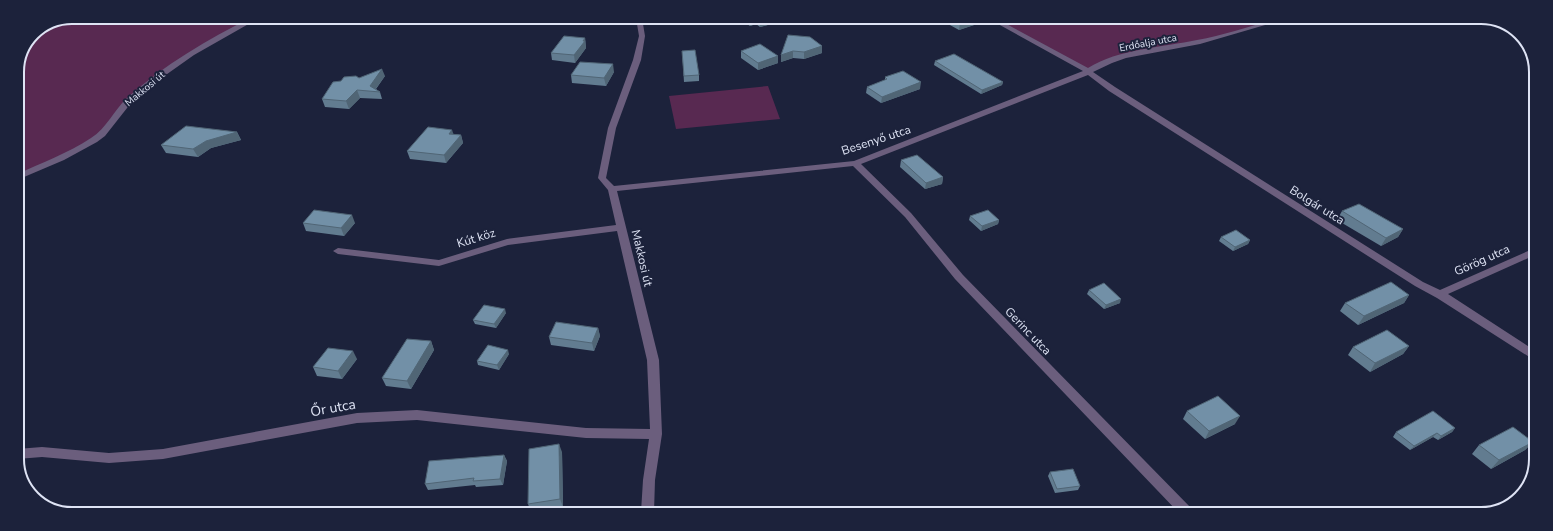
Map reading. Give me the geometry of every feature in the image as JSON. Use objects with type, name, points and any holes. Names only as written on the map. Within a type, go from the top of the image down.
[{"type":"street","name":"Makkosi út","points":[[24,174],[61,158],[94,140],[102,134],[128,101],[150,82],[212,41],[245,24]]},
{"type":"street","name":"Makkosi út","points":[[640,24],[642,36],[637,60],[612,128],[602,178],[612,189],[653,360],[656,434],[649,480],[648,507]]},
{"type":"street","name":"Bolgár utca","points":[[1002,24],[1073,61],[1112,90],[1419,284],[1441,295],[1529,353]]},
{"type":"street","name":"Erdőalja utca","points":[[1088,72],[1093,68],[1114,60],[1200,42],[1265,24]]},
{"type":"street","name":"Besenyő utca","points":[[612,189],[854,163],[1088,72]]},
{"type":"street","name":"Gerinc utca","points":[[854,163],[908,215],[959,277],[1181,507]]},
{"type":"street","name":"Kút köz","points":[[338,251],[439,263],[507,242],[622,227]]},
{"type":"street","name":"Görög utca","points":[[1441,295],[1445,291],[1529,254]]},
{"type":"street","name":"Őr utca","points":[[24,453],[42,452],[109,458],[163,454],[357,418],[417,415],[586,433],[656,434]]},
{"type":"shaded area","points":[[72,24],[243,24],[157,75],[94,139],[65,155],[24,172],[25,63],[32,45],[45,32],[63,25]]},
{"type":"shaded area","points":[[1004,24],[1265,24],[1200,42],[1126,57],[1088,72]]},
{"type":"shaded area","points":[[768,86],[780,119],[676,129],[669,96]]},
{"type":"building","points":[[788,35],[810,37],[822,46],[804,52],[793,51],[781,55]]},
{"type":"building","points":[[564,36],[585,38],[583,41],[585,41],[574,55],[551,53]]},
{"type":"building","points":[[760,44],[778,56],[758,63],[741,51]]},
{"type":"building","points":[[695,50],[699,75],[684,76],[682,51]]},
{"type":"building","points":[[954,54],[1003,82],[982,90],[935,61]]},
{"type":"building","points":[[580,62],[613,64],[604,78],[571,75]]},
{"type":"building","points":[[382,69],[370,86],[380,92],[357,90],[346,101],[322,99],[333,82],[341,81],[344,77],[356,76],[359,78]]},
{"type":"building","points":[[903,71],[921,82],[882,97],[867,87],[887,79],[885,77]]},
{"type":"building","points":[[186,126],[237,132],[206,141],[193,149],[161,145]]},
{"type":"building","points":[[428,127],[452,130],[449,134],[461,135],[444,155],[407,151]]},
{"type":"building","points":[[917,155],[943,177],[926,183],[901,160]]},
{"type":"building","points":[[1359,204],[1403,229],[1386,238],[1342,211]]},
{"type":"building","points":[[314,210],[352,215],[341,228],[303,223]]},
{"type":"building","points":[[988,210],[999,220],[982,226],[970,216]]},
{"type":"building","points":[[1236,230],[1250,240],[1235,247],[1221,237]]},
{"type":"building","points":[[1391,282],[1409,295],[1364,316],[1345,303]]},
{"type":"building","points":[[1104,283],[1121,299],[1106,305],[1089,290]]},
{"type":"building","points":[[484,305],[505,309],[494,324],[473,320]]},
{"type":"building","points":[[556,322],[598,328],[592,343],[549,337]]},
{"type":"building","points":[[1387,330],[1409,346],[1375,363],[1353,347]]},
{"type":"building","points":[[407,339],[431,341],[407,381],[382,378]]},
{"type":"building","points":[[488,345],[508,350],[497,365],[477,361]]},
{"type":"building","points":[[328,348],[353,351],[338,371],[313,367]]},
{"type":"building","points":[[1218,396],[1240,416],[1209,431],[1187,411]]},
{"type":"building","points":[[1433,411],[1455,428],[1441,436],[1437,433],[1414,446],[1396,432]]},
{"type":"building","points":[[1513,427],[1529,439],[1529,444],[1499,460],[1479,445]]},
{"type":"building","points":[[559,444],[560,499],[528,504],[529,449]]},
{"type":"building","points":[[504,455],[500,479],[473,481],[474,478],[425,484],[429,461]]},
{"type":"building","points":[[1073,469],[1080,486],[1057,489],[1050,472]]}]
